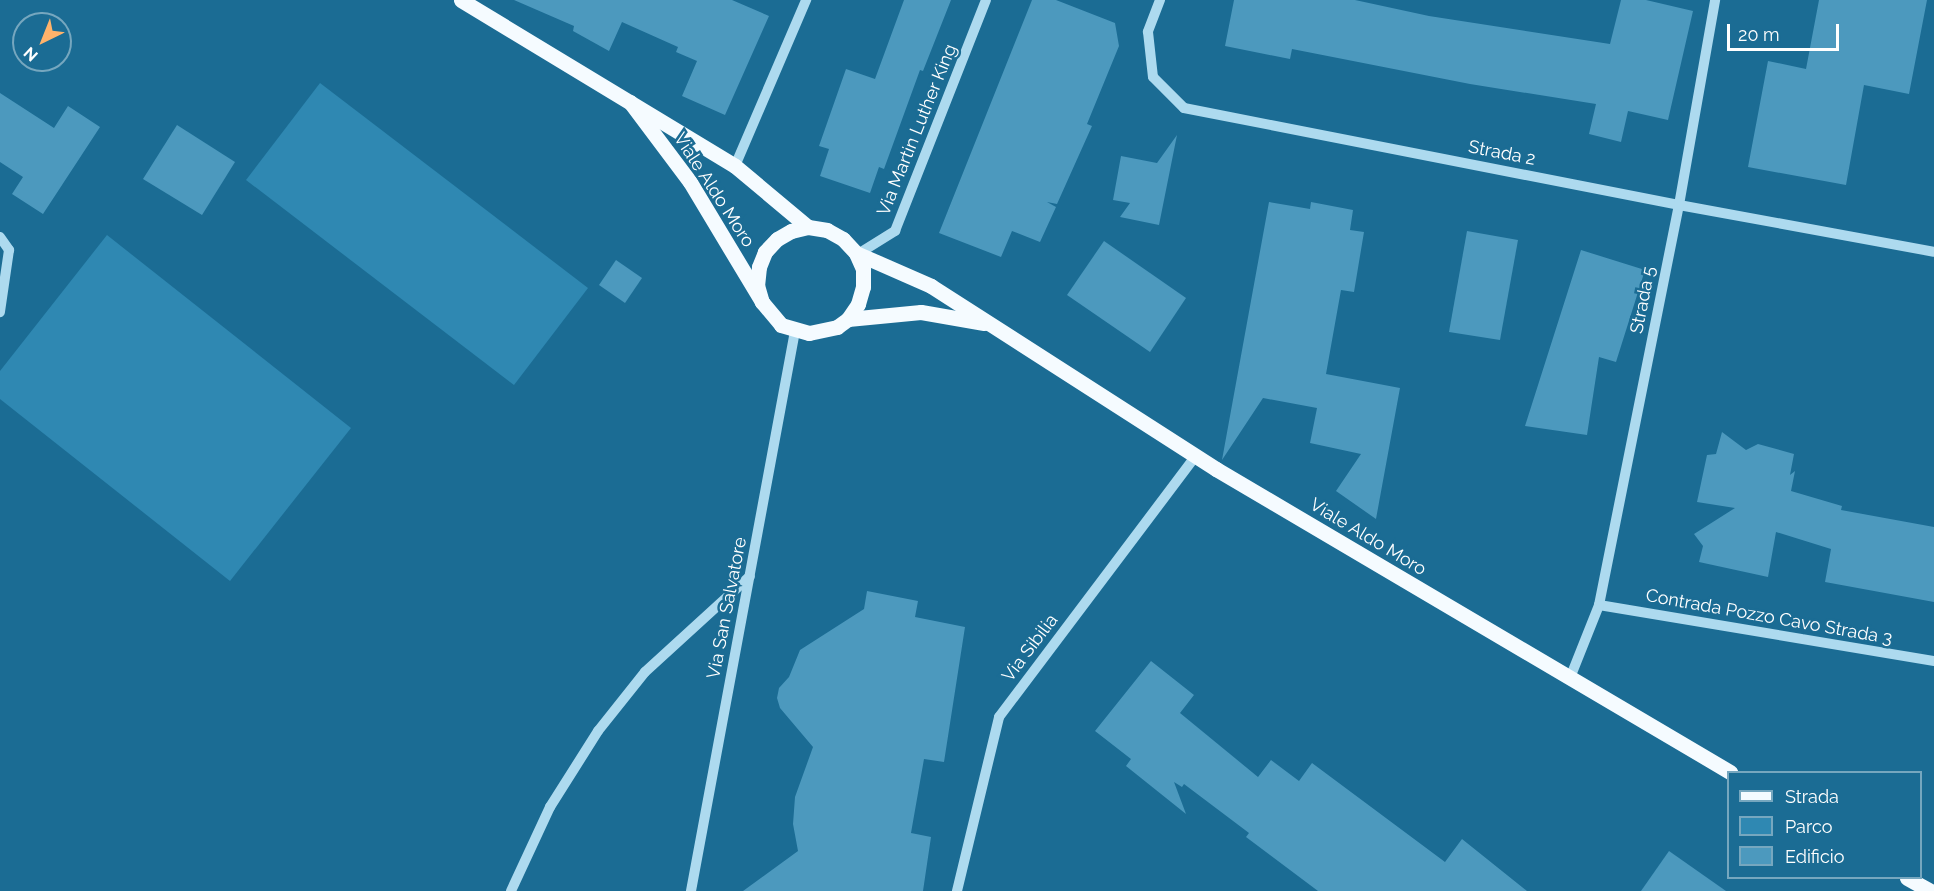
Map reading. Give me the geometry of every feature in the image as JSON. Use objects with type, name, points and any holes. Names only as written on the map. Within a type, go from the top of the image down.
[{"type":"main road","name":"Viale Aldo Moro","points":[[460,0],[735,166],[808,227]]},
{"type":"main road","name":"Viale Aldo Moro","points":[[630,102],[690,182],[762,302],[781,325],[795,331],[824,332],[848,319],[921,312],[993,325]]},
{"type":"main road","name":"Viale Aldo Moro","points":[[762,302],[757,285],[759,267],[765,252],[777,239],[791,231],[808,227],[827,230],[843,239],[857,254],[931,286],[1196,456],[1728,771]]},
{"type":"main road","points":[[848,319],[858,304],[863,287],[862,269],[857,254]]},
{"type":"main road","points":[[1909,879],[1930,891]]},
{"type":"street","points":[[735,166],[806,0]]},
{"type":"street","name":"Via Martin Luther King","points":[[857,254],[895,231],[986,0]]},
{"type":"street","name":"Strada 2","points":[[1160,0],[1148,32],[1154,77],[1184,108],[1679,205],[1934,252]]},
{"type":"street","name":"Strada 5","points":[[1570,678],[1599,605],[1679,205],[1715,0]]},
{"type":"street","points":[[0,237],[9,250],[0,312]]},
{"type":"street","name":"Via San Salvatore","points":[[692,891],[795,331]]},
{"type":"street","name":"Via Sibilia","points":[[957,891],[999,717],[1196,456]]},
{"type":"street","points":[[511,891],[550,807],[598,731],[645,672],[750,576]]},
{"type":"street","name":"Contrada Pozzo Cavo Strada 3","points":[[1599,605],[1934,661]]},
{"type":"green space","points":[[320,83],[588,288],[514,385],[246,180]]},
{"type":"green space","points":[[107,235],[351,428],[230,581],[0,399],[0,371]]},
{"type":"building","points":[[514,0],[732,0],[769,16],[725,115],[682,96],[697,61],[676,52],[678,47],[622,22],[609,51],[573,31],[574,26]]},
{"type":"building","points":[[904,0],[951,0],[923,71],[920,70],[884,169],[879,167],[870,193],[820,176],[829,149],[819,146],[846,69],[875,79]]},
{"type":"building","points":[[1032,0],[1056,0],[1115,23],[1119,46],[1087,124],[1092,126],[1057,204],[1047,202],[1056,207],[1040,242],[1012,231],[1001,257],[939,233]]},
{"type":"building","points":[[1234,0],[1355,0],[1429,16],[1610,44],[1621,0],[1646,0],[1693,11],[1668,120],[1628,111],[1621,142],[1589,134],[1596,104],[1470,84],[1292,49],[1290,59],[1225,46]]},
{"type":"building","points":[[1819,0],[1927,0],[1909,94],[1864,85],[1846,185],[1748,167],[1768,61],[1806,69]]},
{"type":"building","points":[[0,93],[54,128],[68,106],[100,127],[43,214],[12,194],[23,177],[0,162]]},
{"type":"building","points":[[177,125],[235,162],[202,215],[143,179]]},
{"type":"building","points":[[1177,135],[1159,225],[1120,217],[1130,203],[1113,200],[1121,156],[1157,163]]},
{"type":"building","points":[[1269,202],[1310,209],[1311,202],[1353,210],[1350,230],[1364,232],[1354,292],[1341,290],[1326,374],[1400,388],[1376,519],[1336,491],[1361,454],[1310,443],[1317,408],[1263,398],[1222,460]]},
{"type":"building","points":[[1467,231],[1518,240],[1500,340],[1449,332]]},
{"type":"building","points":[[1104,241],[1186,298],[1150,352],[1067,295]]},
{"type":"building","points":[[1581,250],[1645,270],[1616,362],[1599,357],[1587,435],[1525,426]]},
{"type":"building","points":[[616,260],[642,278],[625,303],[599,285]]},
{"type":"building","points":[[1722,432],[1746,450],[1758,444],[1794,454],[1790,475],[1795,471],[1791,491],[1842,506],[1841,510],[1934,527],[1934,602],[1825,582],[1831,549],[1776,532],[1768,577],[1699,562],[1703,546],[1694,534],[1735,508],[1697,502],[1707,455],[1716,454]]},
{"type":"building","points":[[867,591],[918,601],[915,617],[965,627],[944,762],[924,759],[911,833],[931,837],[923,891],[743,891],[798,851],[793,824],[795,797],[813,747],[780,708],[777,698],[779,688],[789,677],[800,650],[864,609]]},
{"type":"building","points":[[1151,661],[1194,695],[1180,713],[1258,777],[1271,760],[1299,781],[1312,763],[1445,862],[1462,839],[1527,891],[1318,891],[1246,837],[1249,833],[1184,784],[1182,787],[1174,782],[1186,814],[1126,766],[1131,759],[1095,731]]},
{"type":"building","points":[[1669,851],[1726,891],[1641,891]]}]
